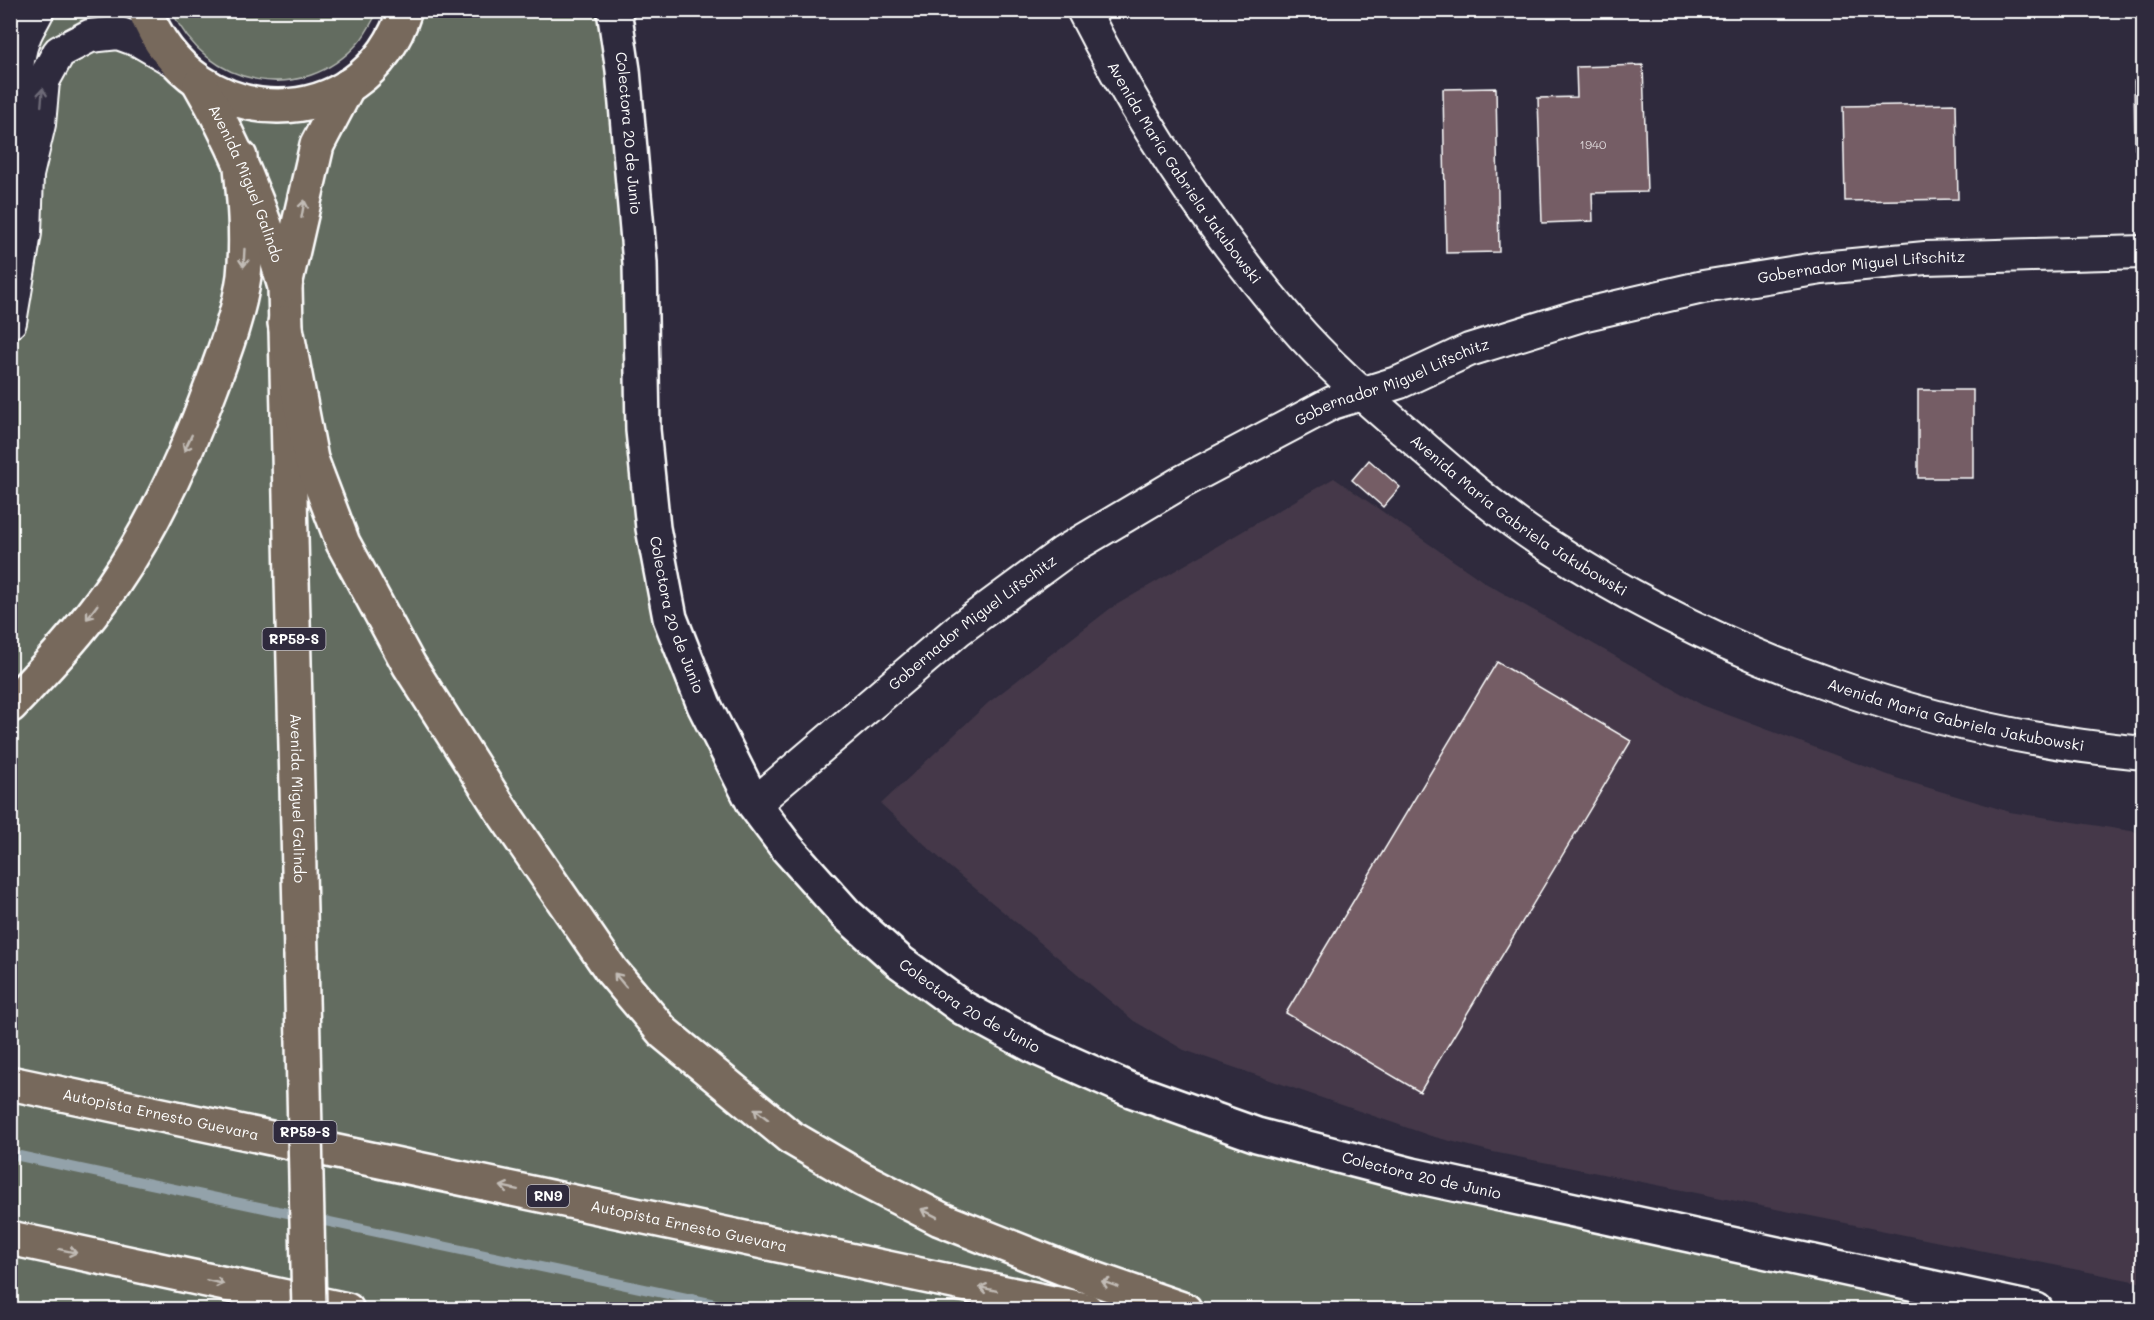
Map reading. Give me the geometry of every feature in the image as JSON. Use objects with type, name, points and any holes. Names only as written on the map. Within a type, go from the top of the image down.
[{"type":"main road","points":[[144,10],[152,32],[171,59],[200,84],[235,101],[273,107],[312,102],[348,87],[377,61],[399,29],[405,10]]},
{"type":"main road","name":"Colectora 20 de Junio","points":[[614,10],[622,70],[640,263],[643,430],[653,528],[670,618],[704,705],[754,804],[787,848],[846,914],[900,962],[963,1008],[1039,1049],[1131,1090],[1257,1135],[1412,1175],[2036,1310]]},
{"type":"main road","name":"Avenida Miguel Galindo","points":[[200,84],[240,157],[267,223],[285,287]]},
{"type":"main road","name":"Avenida Miguel Galindo","points":[[309,1310],[285,287],[317,145],[348,87]]},
{"type":"main road","points":[[10,706],[69,643],[114,583],[160,504],[199,420],[230,338],[244,276],[246,224],[240,157]]},
{"type":"main road","points":[[285,323],[310,459],[349,553],[409,665],[500,808],[611,970],[664,1033],[790,1137],[862,1179],[940,1219],[1043,1260],[1185,1310]]},
{"type":"main road","name":"Autopista Ernesto Guevara","points":[[10,1083],[1086,1310]]},
{"type":"main road","points":[[10,1238],[347,1310]]},
{"type":"street","points":[[27,175],[17,120],[18,70],[24,36],[38,10]]},
{"type":"street","name":"Avenida María Gabriela Jakubowski","points":[[1083,10],[1162,153],[1213,225],[1292,324],[1363,395],[1479,496],[1544,543],[1634,597],[1735,646],[1838,688],[1968,725],[2105,750],[2144,753]]},
{"type":"street","points":[[10,322],[25,233],[27,175],[39,124],[43,81],[59,52],[90,36],[118,33],[140,41],[171,59]]},
{"type":"street","name":"Gobernador Miguel Lifschitz","points":[[754,804],[958,630],[1064,552],[1270,434],[1332,403],[1400,382],[1469,350],[1582,315],[1702,287],[1822,268],[1925,258],[2144,252]]},
{"type":"shaded area","points":[[614,10],[653,528],[754,804],[900,962],[1131,1090],[2036,1309],[11,1310],[10,322],[43,81],[90,36],[200,84],[312,102],[405,11]]},
{"type":"shaded area","points":[[51,11],[128,11],[132,19],[89,16],[55,35],[38,49],[34,47]]},
{"type":"shaded area","points":[[172,11],[378,11],[359,42],[336,62],[311,75],[284,81],[257,79],[231,71],[208,57],[187,37]]},
{"type":"shaded area","points":[[1334,478],[1487,584],[1702,705],[1896,778],[2010,812],[2143,833],[2143,1283],[1493,1152],[1431,1136],[1184,1050],[1134,1021],[946,864],[881,804],[988,703],[1111,608]]},
{"type":"building","points":[[1643,65],[1647,192],[1592,193],[1593,221],[1542,223],[1538,98],[1577,97],[1576,67]]},
{"type":"building","points":[[2134,81],[2144,81],[2144,149],[2135,149]]},
{"type":"building","points":[[1496,88],[1499,252],[1446,253],[1443,89]]},
{"type":"building","points":[[1956,104],[1958,199],[1845,201],[1843,106]]},
{"type":"building","points":[[1918,390],[1973,390],[1973,478],[1918,478]]},
{"type":"building","points":[[1369,460],[1400,487],[1383,507],[1352,480]]},
{"type":"building","points":[[1497,662],[1631,741],[1420,1092],[1286,1013]]},
{"type":"waterway","points":[[10,1154],[743,1310]]}]
